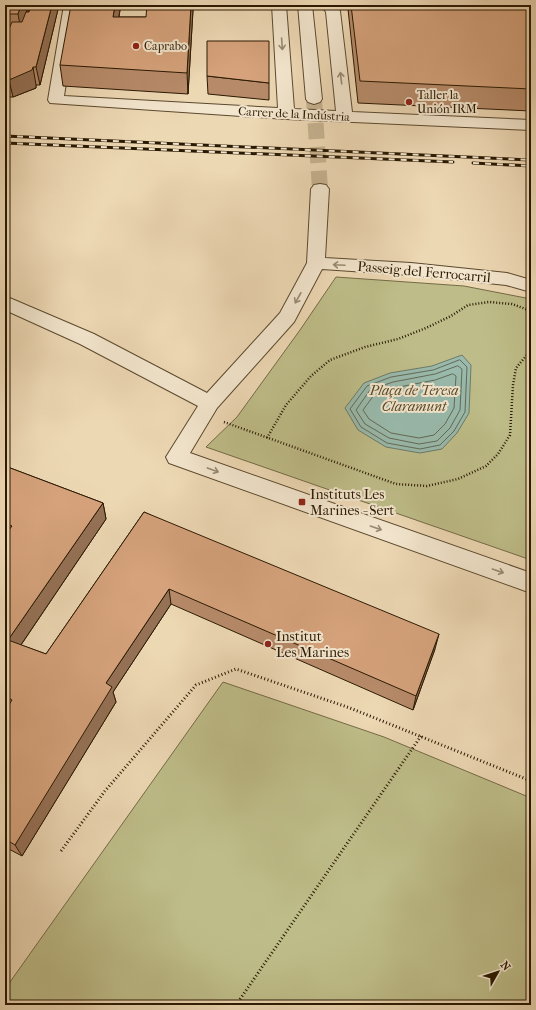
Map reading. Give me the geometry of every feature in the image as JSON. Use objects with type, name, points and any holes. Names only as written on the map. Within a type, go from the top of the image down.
[{"type":"street","name":"Carrer de la Indústria","points":[[71,5],[56,100],[286,114],[531,125]]},
{"type":"street","points":[[279,5],[286,114]]},
{"type":"street","points":[[305,5],[314,99]]},
{"type":"street","points":[[328,5],[333,11],[345,117]]},
{"type":"street","points":[[320,189],[316,264],[287,317],[207,409],[177,456],[531,583]]},
{"type":"street","name":"Passeig del Ferrocarril","points":[[316,264],[426,271],[507,279],[531,286]]},
{"type":"street","points":[[5,302],[87,339],[207,409]]},
{"type":"path","points":[[267,438],[286,405],[311,376],[330,360],[366,347],[398,339],[426,328],[451,316],[468,305],[489,302],[512,304],[531,311]]},
{"type":"path","points":[[207,409],[267,438],[396,484],[427,486],[458,479],[486,466],[498,454],[510,435],[513,385],[516,368],[531,350]]},
{"type":"path","points":[[62,851],[105,791],[196,685],[236,669],[350,708],[531,780]]},
{"type":"path","points":[[236,1005],[420,736]]},
{"type":"green space","name":"Plaça de Teresa Claramunt","points":[[336,277],[464,286],[531,299],[531,560],[206,447],[237,417],[300,330]]},
{"type":"green space","points":[[223,682],[384,737],[531,798],[531,1005],[5,1005],[5,989]]},
{"type":"water","points":[[462,355],[471,365],[469,413],[457,433],[442,449],[420,453],[386,447],[358,430],[345,408],[364,383],[390,373],[432,366]]},
{"type":"building","points":[[5,5],[21,5],[18,14],[5,14]]},
{"type":"building","points":[[31,5],[52,5],[36,67],[33,67],[32,70],[9,80],[5,80],[5,38],[12,22],[22,22],[26,12],[29,12]]},
{"type":"building","points":[[71,5],[115,5],[113,17],[146,17],[147,5],[191,5],[187,73],[60,65]]},
{"type":"building","points":[[351,5],[531,5],[531,89],[360,81]]},
{"type":"building","points":[[207,41],[269,41],[269,83],[207,76]]},
{"type":"building","points":[[5,466],[103,503],[8,640],[46,654],[144,512],[439,634],[416,696],[169,589],[106,683],[112,687],[15,845],[5,839],[5,711],[12,700],[5,696],[5,535],[12,526],[5,524]]},
{"type":"tunnel","points":[[314,99],[320,189]]},
{"type":"railway","points":[[5,136],[531,160]]},
{"type":"railway","points":[[5,143],[453,162]]},
{"type":"railway","points":[[473,163],[531,166]]},
{"type":"place","name":"Caprabo","points":[[136,46]]},
{"type":"place","name":"Taller la Unión IRM","points":[[409,102]]},
{"type":"place","name":"Instituts Les Marines - Sert","points":[[302,502]]},
{"type":"place","name":"Institut Les Marines","points":[[268,644]]}]
